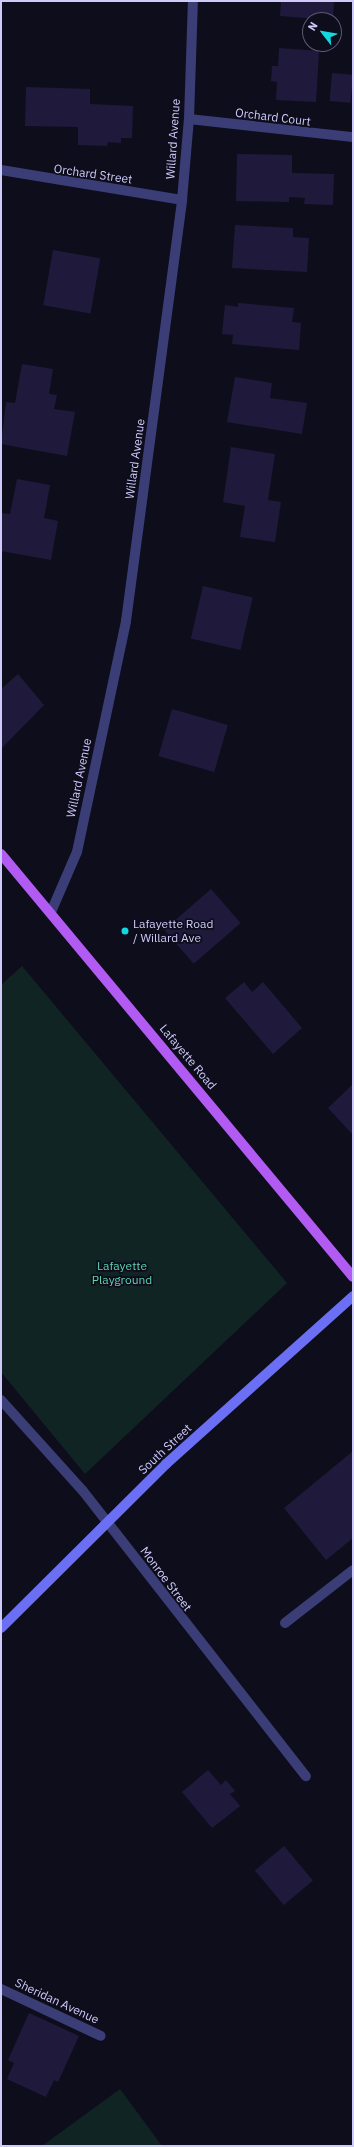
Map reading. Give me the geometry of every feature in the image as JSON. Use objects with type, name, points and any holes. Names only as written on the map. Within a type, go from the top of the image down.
[{"type":"main road","name":"Lafayette Road","points":[[1,854],[51,912],[353,1277]]},
{"type":"main road","name":"South Street","points":[[1,1628],[107,1521],[353,1296]]},
{"type":"street","name":"Willard Avenue","points":[[51,912],[77,852],[126,621],[182,200],[189,119],[193,1]]},
{"type":"street","name":"Orchard Court","points":[[189,119],[353,137]]},
{"type":"street","name":"Orchard Street","points":[[1,170],[182,200]]},
{"type":"street","name":"Monroe Street","points":[[1,1400],[107,1521],[171,1608],[306,1776]]},
{"type":"street","points":[[285,1623],[353,1570]]},
{"type":"street","name":"Sheridan Avenue","points":[[1,1989],[101,2036]]},
{"type":"green space","name":"Lafayette Playground","points":[[22,966],[287,1283],[85,1474],[1,1372],[1,985]]},
{"type":"green space","points":[[120,2089],[162,2146],[42,2146]]},
{"type":"building","points":[[281,1],[334,1],[333,12],[302,12],[302,18],[280,16]]},
{"type":"building","points":[[279,48],[302,50],[302,52],[319,52],[316,102],[276,100],[277,82],[271,81],[272,66],[278,66]]},
{"type":"building","points":[[332,73],[353,75],[350,103],[330,101]]},
{"type":"building","points":[[26,87],[90,89],[90,104],[133,106],[132,138],[121,138],[121,143],[108,142],[107,146],[78,145],[78,127],[25,126]]},
{"type":"building","points":[[237,154],[292,155],[292,173],[334,174],[333,205],[304,204],[305,198],[289,197],[289,202],[236,201]]},
{"type":"building","points":[[235,225],[293,228],[293,237],[309,238],[307,272],[232,268]]},
{"type":"building","points":[[53,250],[100,258],[91,313],[43,305]]},
{"type":"building","points":[[238,303],[294,308],[292,322],[301,323],[299,350],[232,344],[233,335],[222,334],[225,305],[238,307]]},
{"type":"building","points":[[22,364],[53,369],[49,394],[57,395],[54,409],[75,412],[67,456],[1,444],[6,402],[15,403]]},
{"type":"building","points":[[235,377],[272,383],[270,398],[307,403],[302,434],[227,422]]},
{"type":"building","points":[[231,447],[275,454],[268,500],[281,502],[275,542],[240,537],[245,506],[223,502]]},
{"type":"building","points":[[17,479],[50,485],[44,518],[58,521],[51,560],[1,551],[2,513],[10,514]]},
{"type":"building","points":[[203,586],[253,597],[241,650],[191,639]]},
{"type":"building","points":[[18,674],[44,705],[1,749],[1,689]]},
{"type":"building","points":[[172,709],[228,725],[214,772],[158,756]]},
{"type":"building","points":[[211,889],[241,923],[194,964],[164,930]]},
{"type":"building","points":[[244,982],[252,992],[263,982],[302,1028],[273,1054],[225,998]]},
{"type":"building","points":[[353,1084],[353,1135],[328,1108]]},
{"type":"building","points":[[353,1451],[353,1538],[326,1560],[284,1508]]},
{"type":"building","points":[[208,1770],[221,1785],[226,1780],[235,1791],[230,1794],[240,1806],[212,1828],[182,1792]]},
{"type":"building","points":[[284,1846],[313,1880],[284,1905],[255,1870]]},
{"type":"building","points":[[29,2013],[79,2036],[58,2082],[54,2080],[46,2097],[7,2079],[14,2063],[8,2060]]},
{"type":"place","name":"Lafayette Road / Willard Ave","points":[[125,931]]}]
